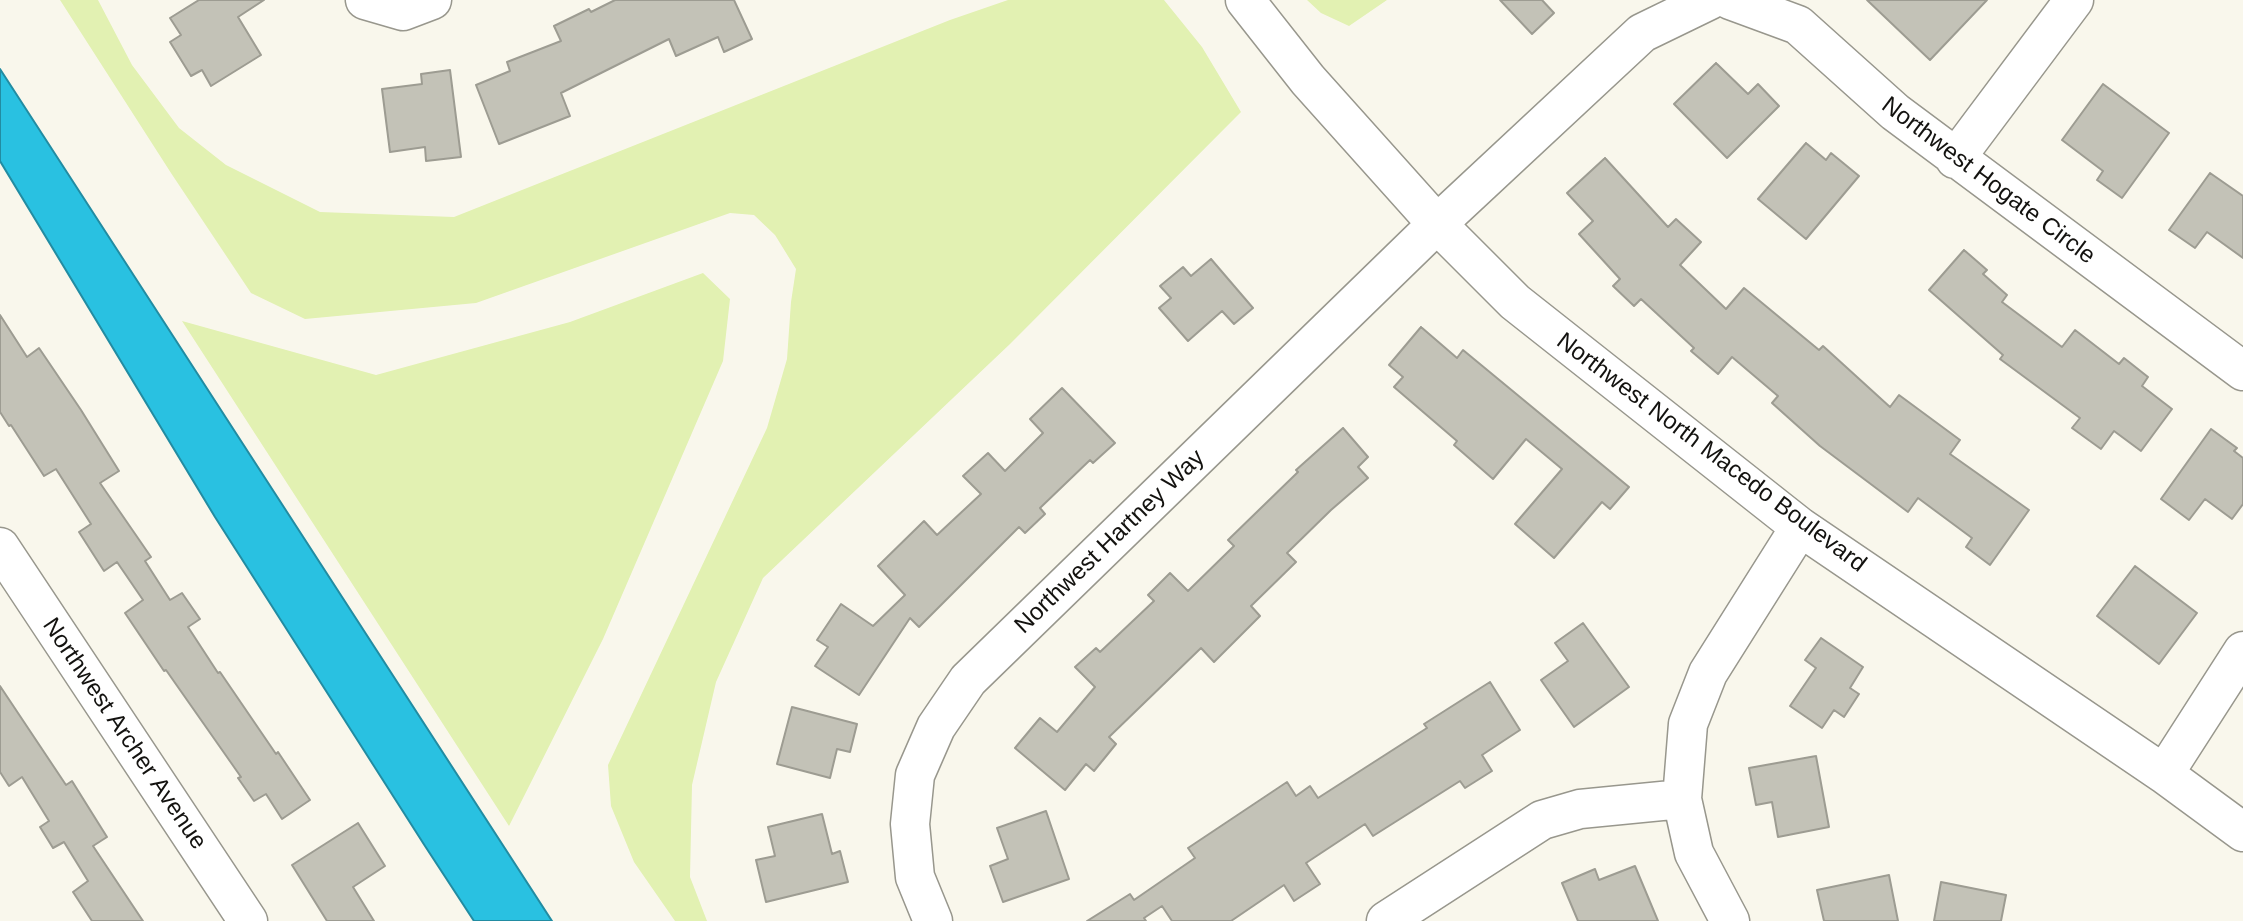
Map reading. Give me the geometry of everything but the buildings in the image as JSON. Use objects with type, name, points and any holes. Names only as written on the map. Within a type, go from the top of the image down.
[{"type":"street","points":[[365,0],[403,11],[432,0]]},
{"type":"street","name":"Northwest North Macedo Boulevard","points":[[1245,0],[1308,80],[1437,224],[1515,302],[1800,527],[2164,774],[2243,832]]},
{"type":"street","points":[[1437,224],[1642,33],[1710,0]]},
{"type":"street","name":"Northwest Hogate Circle","points":[[1730,0],[1798,25],[1895,112],[1955,159],[2243,371]]},
{"type":"street","points":[[1955,159],[2074,0]]},
{"type":"street","name":"Northwest Hartney Way","points":[[933,921],[915,877],[910,824],[915,775],[936,727],[968,680],[1437,224]]},
{"type":"street","points":[[1730,921],[1694,853],[1682,799],[1688,724],[1708,673],[1800,527]]},
{"type":"street","name":"Northwest Archer Avenue","points":[[0,547],[248,921]]},
{"type":"street","points":[[2164,774],[2243,651]]},
{"type":"street","points":[[1386,921],[1542,820],[1580,809],[1682,799]]},
{"type":"green space","points":[[60,0],[98,0],[132,65],[179,128],[226,165],[320,212],[454,217],[950,20],[1008,0],[1164,0],[1202,47],[1241,112],[1010,344],[763,578],[716,682],[692,785],[690,877],[707,921],[675,921],[634,862],[611,806],[608,765],[767,428],[787,359],[796,269],[775,235],[754,215],[730,213],[476,303],[305,319],[251,293]]},
{"type":"green space","points":[[1307,0],[1387,0],[1349,26],[1321,13]]},
{"type":"green space","points":[[703,273],[730,299],[723,361],[603,639],[509,826],[182,321],[376,375],[570,322]]},
{"type":"water","points":[[0,69],[552,921],[474,921],[425,846],[215,517],[0,161]]}]
